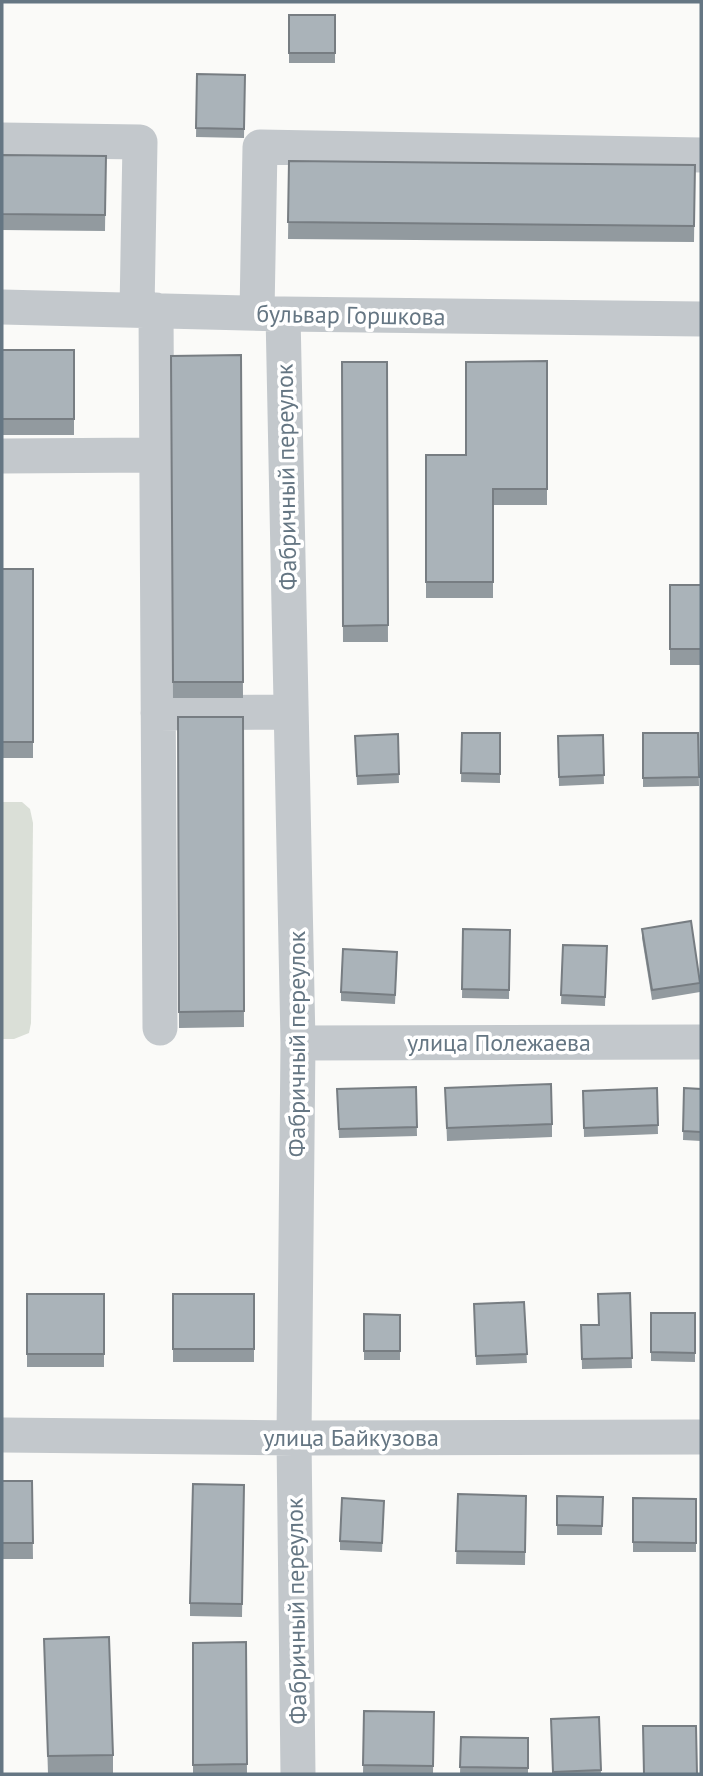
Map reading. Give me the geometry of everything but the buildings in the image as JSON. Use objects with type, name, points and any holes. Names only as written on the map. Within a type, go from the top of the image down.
[{"type":"street","points":[[2,140],[140,142],[147,310],[157,455],[160,1028]]},
{"type":"street","name":"Фабричный переулок","points":[[298,1774],[294,1438],[298,1043],[291,720],[260,147],[701,155]]},
{"type":"street","name":"бульвар Горшкова","points":[[2,307],[270,314],[701,319]]},
{"type":"street","points":[[2,456],[157,455]]},
{"type":"street","points":[[158,713],[291,720]]},
{"type":"street","name":"улица Полежаева","points":[[298,1043],[701,1042]]},
{"type":"street","name":"улица Байкузова","points":[[2,1435],[294,1438],[701,1437]]},
{"type":"shaded area","points":[[2,802],[22,802],[30,809],[33,823],[31,1023],[29,1033],[14,1039],[2,1039]]}]
